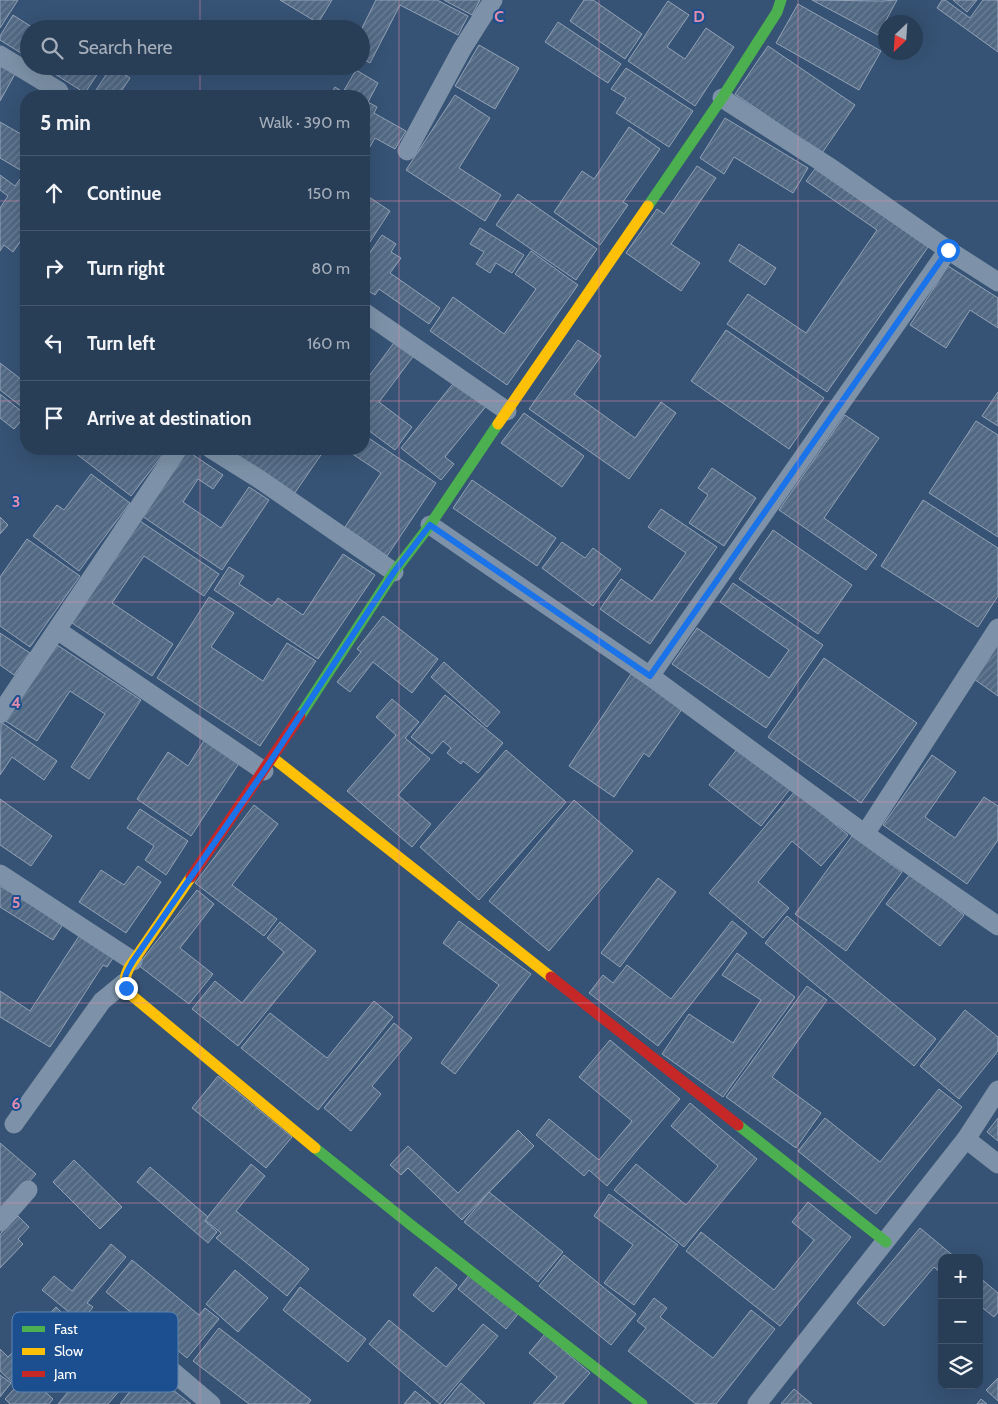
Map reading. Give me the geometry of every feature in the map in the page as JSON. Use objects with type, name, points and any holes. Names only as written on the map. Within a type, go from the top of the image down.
[{"type":"street","points":[[407,151],[462,49],[493,0]]},
{"type":"street","points":[[642,1404],[411,1225],[286,1124],[130,994],[124,983],[125,976],[133,961],[268,765],[394,572],[430,525],[506,411],[722,98],[777,12],[781,0]]},
{"type":"street","points":[[0,55],[20,67]]},
{"type":"street","points":[[33,75],[57,90]]},
{"type":"street","points":[[722,98],[831,168],[948,250],[998,282]]},
{"type":"street","points":[[650,676],[948,250]]},
{"type":"street","points":[[370,316],[506,411]]},
{"type":"street","points":[[0,714],[174,455]]},
{"type":"street","points":[[221,455],[259,479],[394,572]]},
{"type":"street","points":[[430,525],[650,676],[865,834],[998,926]]},
{"type":"street","points":[[865,834],[998,628]]},
{"type":"street","points":[[57,630],[268,765],[886,1242]]},
{"type":"street","points":[[0,874],[133,961]]},
{"type":"street","points":[[14,1124],[102,1002],[124,983]]},
{"type":"street","points":[[757,1404],[966,1139],[998,1090]]},
{"type":"street","points":[[966,1139],[998,1164]]},
{"type":"street","points":[[0,1222],[28,1190]]},
{"type":"street","points":[[178,1376],[211,1404]]},
{"type":"building","points":[[0,0],[18,0],[0,28]]},
{"type":"building","points":[[280,0],[332,0],[320,20],[313,20]]},
{"type":"building","points":[[376,0],[437,0],[468,16],[458,35],[400,5],[370,63],[370,20],[366,20]]},
{"type":"building","points":[[444,0],[480,0],[472,15]]},
{"type":"building","points":[[584,0],[593,0],[642,34],[625,59],[570,21]]},
{"type":"building","points":[[812,0],[897,0],[889,15],[878,15],[878,35]]},
{"type":"building","points":[[942,0],[945,0],[970,18],[983,0],[998,0],[998,52],[937,8]]},
{"type":"building","points":[[953,0],[977,0],[967,12]]},
{"type":"building","points":[[668,1],[689,15],[667,47],[685,59],[706,28],[734,47],[695,106],[628,61]]},
{"type":"building","points":[[798,4],[878,49],[878,56],[859,90],[776,43]]},
{"type":"building","points":[[13,15],[21,20],[20,52],[0,40],[0,36]]},
{"type":"building","points":[[558,22],[621,64],[608,83],[545,42]]},
{"type":"building","points":[[479,45],[519,68],[495,109],[455,86]]},
{"type":"building","points":[[768,46],[855,105],[822,153],[735,94]]},
{"type":"building","points":[[0,66],[15,74],[0,101]]},
{"type":"building","points":[[626,68],[693,111],[669,147],[616,113],[626,98],[611,89]]},
{"type":"building","points":[[56,75],[97,75],[87,90],[80,90]]},
{"type":"building","points":[[106,75],[126,75],[130,78],[122,90],[96,90]]},
{"type":"building","points":[[353,75],[364,75],[378,83],[370,98],[370,90],[344,90]]},
{"type":"building","points":[[455,95],[490,118],[459,168],[501,195],[485,221],[406,170]]},
{"type":"building","points":[[370,103],[377,107],[374,113],[406,131],[395,149],[375,138],[370,147]]},
{"type":"building","points":[[725,118],[808,168],[793,193],[734,157],[724,174],[700,158]]},
{"type":"building","points":[[0,122],[20,134],[20,170],[0,158]]},
{"type":"building","points":[[629,127],[660,149],[623,202],[628,205],[600,245],[554,212],[582,171],[594,179]]},
{"type":"building","points":[[697,166],[716,178],[671,244],[700,263],[681,291],[626,253],[657,209],[664,214]]},
{"type":"building","points":[[815,169],[928,247],[827,392],[727,324],[748,294],[806,333],[877,230],[806,181]]},
{"type":"building","points":[[0,175],[15,186],[20,179],[20,242],[13,252],[4,245],[0,251],[0,208],[8,196],[0,190]]},
{"type":"building","points":[[518,194],[597,249],[576,280],[496,225]]},
{"type":"building","points":[[370,198],[390,211],[370,242]]},
{"type":"building","points":[[480,228],[524,255],[512,273],[496,263],[490,273],[476,264],[484,252],[470,244]]},
{"type":"building","points":[[382,235],[396,244],[391,252],[401,258],[390,273],[440,308],[429,324],[379,289],[375,295],[370,292],[370,252]]},
{"type":"building","points":[[739,244],[776,268],[765,285],[729,261]]},
{"type":"building","points":[[531,251],[578,285],[507,385],[430,331],[453,297],[504,334],[536,289],[515,274]]},
{"type":"building","points":[[948,266],[998,298],[998,328],[970,310],[946,348],[910,325]]},
{"type":"building","points":[[726,330],[824,398],[789,449],[691,381]]},
{"type":"building","points":[[396,340],[415,354],[379,402],[412,427],[395,450],[370,431],[370,375]]},
{"type":"building","points":[[578,340],[601,356],[574,394],[635,438],[661,402],[676,413],[629,479],[529,409]]},
{"type":"building","points":[[0,363],[20,378],[20,405],[0,390]]},
{"type":"building","points":[[456,380],[487,405],[445,457],[454,464],[441,480],[401,448]]},
{"type":"building","points":[[998,392],[998,426],[982,416]]},
{"type":"building","points":[[0,394],[20,410],[20,422],[14,429],[0,418]]},
{"type":"building","points":[[524,413],[584,456],[562,487],[501,443]]},
{"type":"building","points":[[845,415],[879,438],[824,518],[877,555],[866,570],[779,510]]},
{"type":"building","points":[[976,421],[998,435],[998,537],[929,493]]},
{"type":"building","points":[[370,439],[436,483],[387,556],[345,527],[381,473],[354,455],[370,455]]},
{"type":"building","points":[[78,455],[162,455],[131,496]]},
{"type":"building","points":[[183,455],[193,455],[223,475],[213,489],[198,479],[183,502],[221,528],[249,487],[269,500],[222,570],[142,516]]},
{"type":"building","points":[[237,455],[321,455],[294,494]]},
{"type":"building","points":[[712,468],[756,498],[724,546],[689,523],[708,495],[698,488]]},
{"type":"building","points":[[91,474],[130,503],[79,571],[33,536],[57,505],[64,510]]},
{"type":"building","points":[[472,480],[556,538],[537,566],[453,508]]},
{"type":"building","points":[[923,500],[998,548],[998,596],[978,627],[881,566]]},
{"type":"building","points":[[661,509],[717,547],[650,644],[600,609],[621,579],[652,601],[686,553],[648,527]]},
{"type":"building","points":[[0,517],[8,525],[0,534]]},
{"type":"building","points":[[140,521],[219,574],[204,596],[144,556],[112,603],[173,644],[152,676],[72,623]]},
{"type":"building","points":[[773,530],[852,585],[818,634],[739,579]]},
{"type":"building","points":[[27,539],[80,576],[30,647],[0,626],[0,577]]},
{"type":"building","points":[[562,542],[585,558],[593,548],[621,569],[593,606],[542,568]]},
{"type":"building","points":[[343,554],[375,575],[318,659],[214,590],[229,567],[244,576],[239,584],[272,606],[278,598],[303,615]]},
{"type":"building","points":[[733,583],[823,645],[766,728],[672,664],[697,628],[769,678],[789,650],[720,602]]},
{"type":"building","points":[[209,597],[234,613],[211,647],[263,681],[287,643],[316,661],[260,746],[157,678]]},
{"type":"building","points":[[383,616],[438,659],[412,693],[373,662],[350,692],[337,682],[361,652],[357,649]]},
{"type":"building","points":[[0,633],[30,653],[14,675],[0,665]]},
{"type":"building","points":[[54,643],[141,700],[89,779],[71,767],[105,714],[70,691],[37,741],[4,720]]},
{"type":"building","points":[[998,644],[998,696],[974,679]]},
{"type":"building","points":[[824,658],[917,723],[861,803],[768,737]]},
{"type":"building","points":[[444,662],[500,712],[487,727],[431,677]]},
{"type":"building","points":[[631,674],[682,709],[649,757],[644,753],[614,797],[569,766]]},
{"type":"building","points":[[445,695],[503,743],[478,773],[463,761],[461,764],[447,753],[451,748],[443,741],[432,754],[411,737]]},
{"type":"building","points":[[392,699],[419,722],[405,738],[430,759],[398,795],[431,824],[412,847],[347,791],[396,735],[376,717]]},
{"type":"building","points":[[1,722],[57,761],[44,780],[12,757],[0,775]]},
{"type":"building","points":[[205,739],[240,762],[191,836],[137,799],[168,752],[188,766]]},
{"type":"building","points":[[738,748],[790,789],[761,826],[709,785]]},
{"type":"building","points":[[506,750],[566,802],[479,900],[420,847]]},
{"type":"building","points":[[932,755],[956,772],[925,817],[955,838],[984,797],[998,806],[998,840],[967,884],[883,825]]},
{"type":"building","points":[[795,791],[848,835],[821,866],[792,841],[758,882],[789,908],[763,938],[709,893]]},
{"type":"building","points":[[0,799],[52,836],[31,866],[0,845]]},
{"type":"building","points":[[574,800],[633,851],[549,951],[489,901]]},
{"type":"building","points":[[254,805],[278,824],[232,885],[277,919],[264,936],[195,883]]},
{"type":"building","points":[[140,809],[188,841],[166,875],[145,860],[154,846],[127,828]]},
{"type":"building","points":[[852,836],[902,872],[846,951],[795,914]]},
{"type":"building","points":[[138,866],[161,882],[126,933],[79,902],[101,870],[124,885]]},
{"type":"building","points":[[911,873],[964,915],[940,946],[886,904]]},
{"type":"building","points":[[658,878],[676,892],[620,967],[601,953]]},
{"type":"building","points":[[0,886],[63,924],[53,940],[0,907]]},
{"type":"building","points":[[197,890],[214,904],[180,948],[213,974],[189,1004],[138,965]]},
{"type":"building","points":[[787,916],[936,1039],[914,1066],[765,943]]},
{"type":"building","points":[[459,921],[531,974],[455,1074],[441,1063],[499,985],[443,943]]},
{"type":"building","points":[[732,921],[747,933],[658,1046],[589,993],[603,975],[613,983],[627,965],[671,999]]},
{"type":"building","points":[[280,922],[316,951],[238,1046],[192,1009],[215,981],[242,1003],[284,952],[267,938]]},
{"type":"building","points":[[81,933],[115,955],[107,967],[103,965],[50,1047],[0,1017],[0,991],[30,1011]]},
{"type":"building","points":[[737,953],[795,997],[723,1097],[662,1054],[689,1014],[733,1043],[761,1000],[722,975]]},
{"type":"building","points":[[807,986],[827,1000],[772,1077],[821,1113],[796,1148],[726,1097]]},
{"type":"building","points":[[374,1001],[393,1017],[318,1110],[241,1048],[270,1013],[327,1058]]},
{"type":"building","points":[[965,1010],[998,1037],[998,1051],[959,1099],[920,1066]]},
{"type":"building","points":[[394,1023],[412,1038],[372,1086],[381,1094],[351,1131],[324,1108]]},
{"type":"building","points":[[610,1040],[680,1099],[607,1186],[589,1170],[584,1176],[536,1135],[549,1119],[599,1160],[632,1121],[579,1077]]},
{"type":"building","points":[[218,1076],[292,1137],[266,1168],[192,1108]]},
{"type":"building","points":[[939,1089],[962,1107],[876,1214],[798,1151],[825,1118],[880,1162]]},
{"type":"building","points":[[690,1103],[757,1159],[684,1247],[614,1190],[636,1164],[686,1205],[718,1166],[671,1126]]},
{"type":"building","points":[[998,1118],[998,1141],[987,1132]]},
{"type":"building","points":[[518,1130],[534,1146],[462,1220],[408,1168],[401,1175],[390,1165],[408,1146],[458,1193]]},
{"type":"building","points":[[0,1143],[36,1174],[0,1215]]},
{"type":"building","points":[[74,1160],[122,1207],[100,1229],[53,1182]]},
{"type":"building","points":[[251,1164],[265,1176],[236,1211],[309,1269],[287,1296],[216,1238],[221,1233],[205,1220]]},
{"type":"building","points":[[150,1167],[208,1217],[205,1221],[217,1232],[208,1243],[137,1182]]},
{"type":"building","points":[[489,1192],[563,1252],[538,1282],[464,1222]]},
{"type":"building","points":[[609,1194],[678,1245],[634,1305],[604,1283],[633,1245],[594,1216]]},
{"type":"building","points":[[808,1202],[851,1237],[780,1326],[686,1251],[701,1232],[774,1290],[814,1240],[792,1222]]},
{"type":"building","points":[[18,1216],[29,1227],[18,1239],[23,1244],[0,1268],[0,1234]]},
{"type":"building","points":[[920,1228],[951,1254],[938,1254],[938,1270],[934,1267],[884,1326],[857,1303]]},
{"type":"building","points":[[111,1244],[126,1257],[87,1303],[93,1307],[89,1312],[69,1312],[42,1290],[54,1276],[72,1291]]},
{"type":"building","points":[[564,1255],[636,1314],[611,1345],[539,1286]]},
{"type":"building","points":[[132,1260],[199,1315],[205,1308],[219,1319],[187,1358],[178,1351],[178,1312],[131,1312],[106,1292]]},
{"type":"building","points":[[436,1267],[457,1285],[433,1312],[413,1295]]},
{"type":"building","points":[[235,1270],[268,1298],[238,1332],[206,1304]]},
{"type":"building","points":[[470,1274],[518,1314],[506,1329],[458,1289]]},
{"type":"building","points":[[983,1280],[998,1293],[998,1312],[994,1317],[983,1308]]},
{"type":"building","points":[[300,1287],[366,1339],[348,1362],[283,1310]]},
{"type":"building","points":[[654,1298],[667,1308],[660,1317],[713,1358],[751,1310],[775,1329],[716,1404],[696,1404],[628,1351],[646,1328],[637,1321]]},
{"type":"building","points":[[56,1307],[61,1312],[51,1312]]},
{"type":"building","points":[[389,1320],[446,1367],[483,1324],[498,1336],[440,1404],[369,1344]]},
{"type":"building","points":[[219,1328],[311,1400],[308,1404],[249,1404],[193,1361]]},
{"type":"building","points":[[545,1334],[590,1373],[563,1404],[533,1404],[557,1377],[529,1353]]},
{"type":"building","points":[[0,1349],[8,1357],[12,1353],[12,1382],[0,1371]]},
{"type":"building","points":[[0,1375],[11,1383],[0,1397]]},
{"type":"building","points":[[998,1378],[998,1401],[986,1390]]},
{"type":"building","points":[[461,1383],[485,1404],[444,1404]]},
{"type":"building","points":[[794,1389],[812,1404],[781,1404]]},
{"type":"building","points":[[12,1391],[45,1392],[53,1399],[49,1404],[10,1404],[5,1399]]},
{"type":"building","points":[[415,1391],[431,1404],[404,1404]]},
{"type":"building","points":[[68,1392],[118,1392],[108,1404],[58,1404]]},
{"type":"building","points":[[130,1392],[175,1392],[191,1404],[120,1404]]},
{"type":"building","points":[[981,1399],[987,1404],[977,1404]]},
{"type":"traffic: fast","points":[[648,206],[722,98],[777,12],[781,0]]},
{"type":"traffic: fast","points":[[300,716],[394,572],[430,525],[498,424]]},
{"type":"traffic: fast","points":[[738,1125],[886,1242]]},
{"type":"traffic: fast","points":[[315,1148],[642,1404]]},
{"type":"traffic: slow","points":[[498,424],[648,206]]},
{"type":"traffic: slow","points":[[273,758],[551,977]]},
{"type":"traffic: slow","points":[[191,877],[130,966],[126,973],[126,987],[130,994],[315,1148]]},
{"type":"traffic: jam","points":[[191,877],[300,716]]},
{"type":"traffic: jam","points":[[551,977],[738,1125]]},
{"type":"route","points":[[126,988],[124,983],[125,976],[133,961],[264,771],[394,572],[430,525],[650,676],[948,250]]}]
